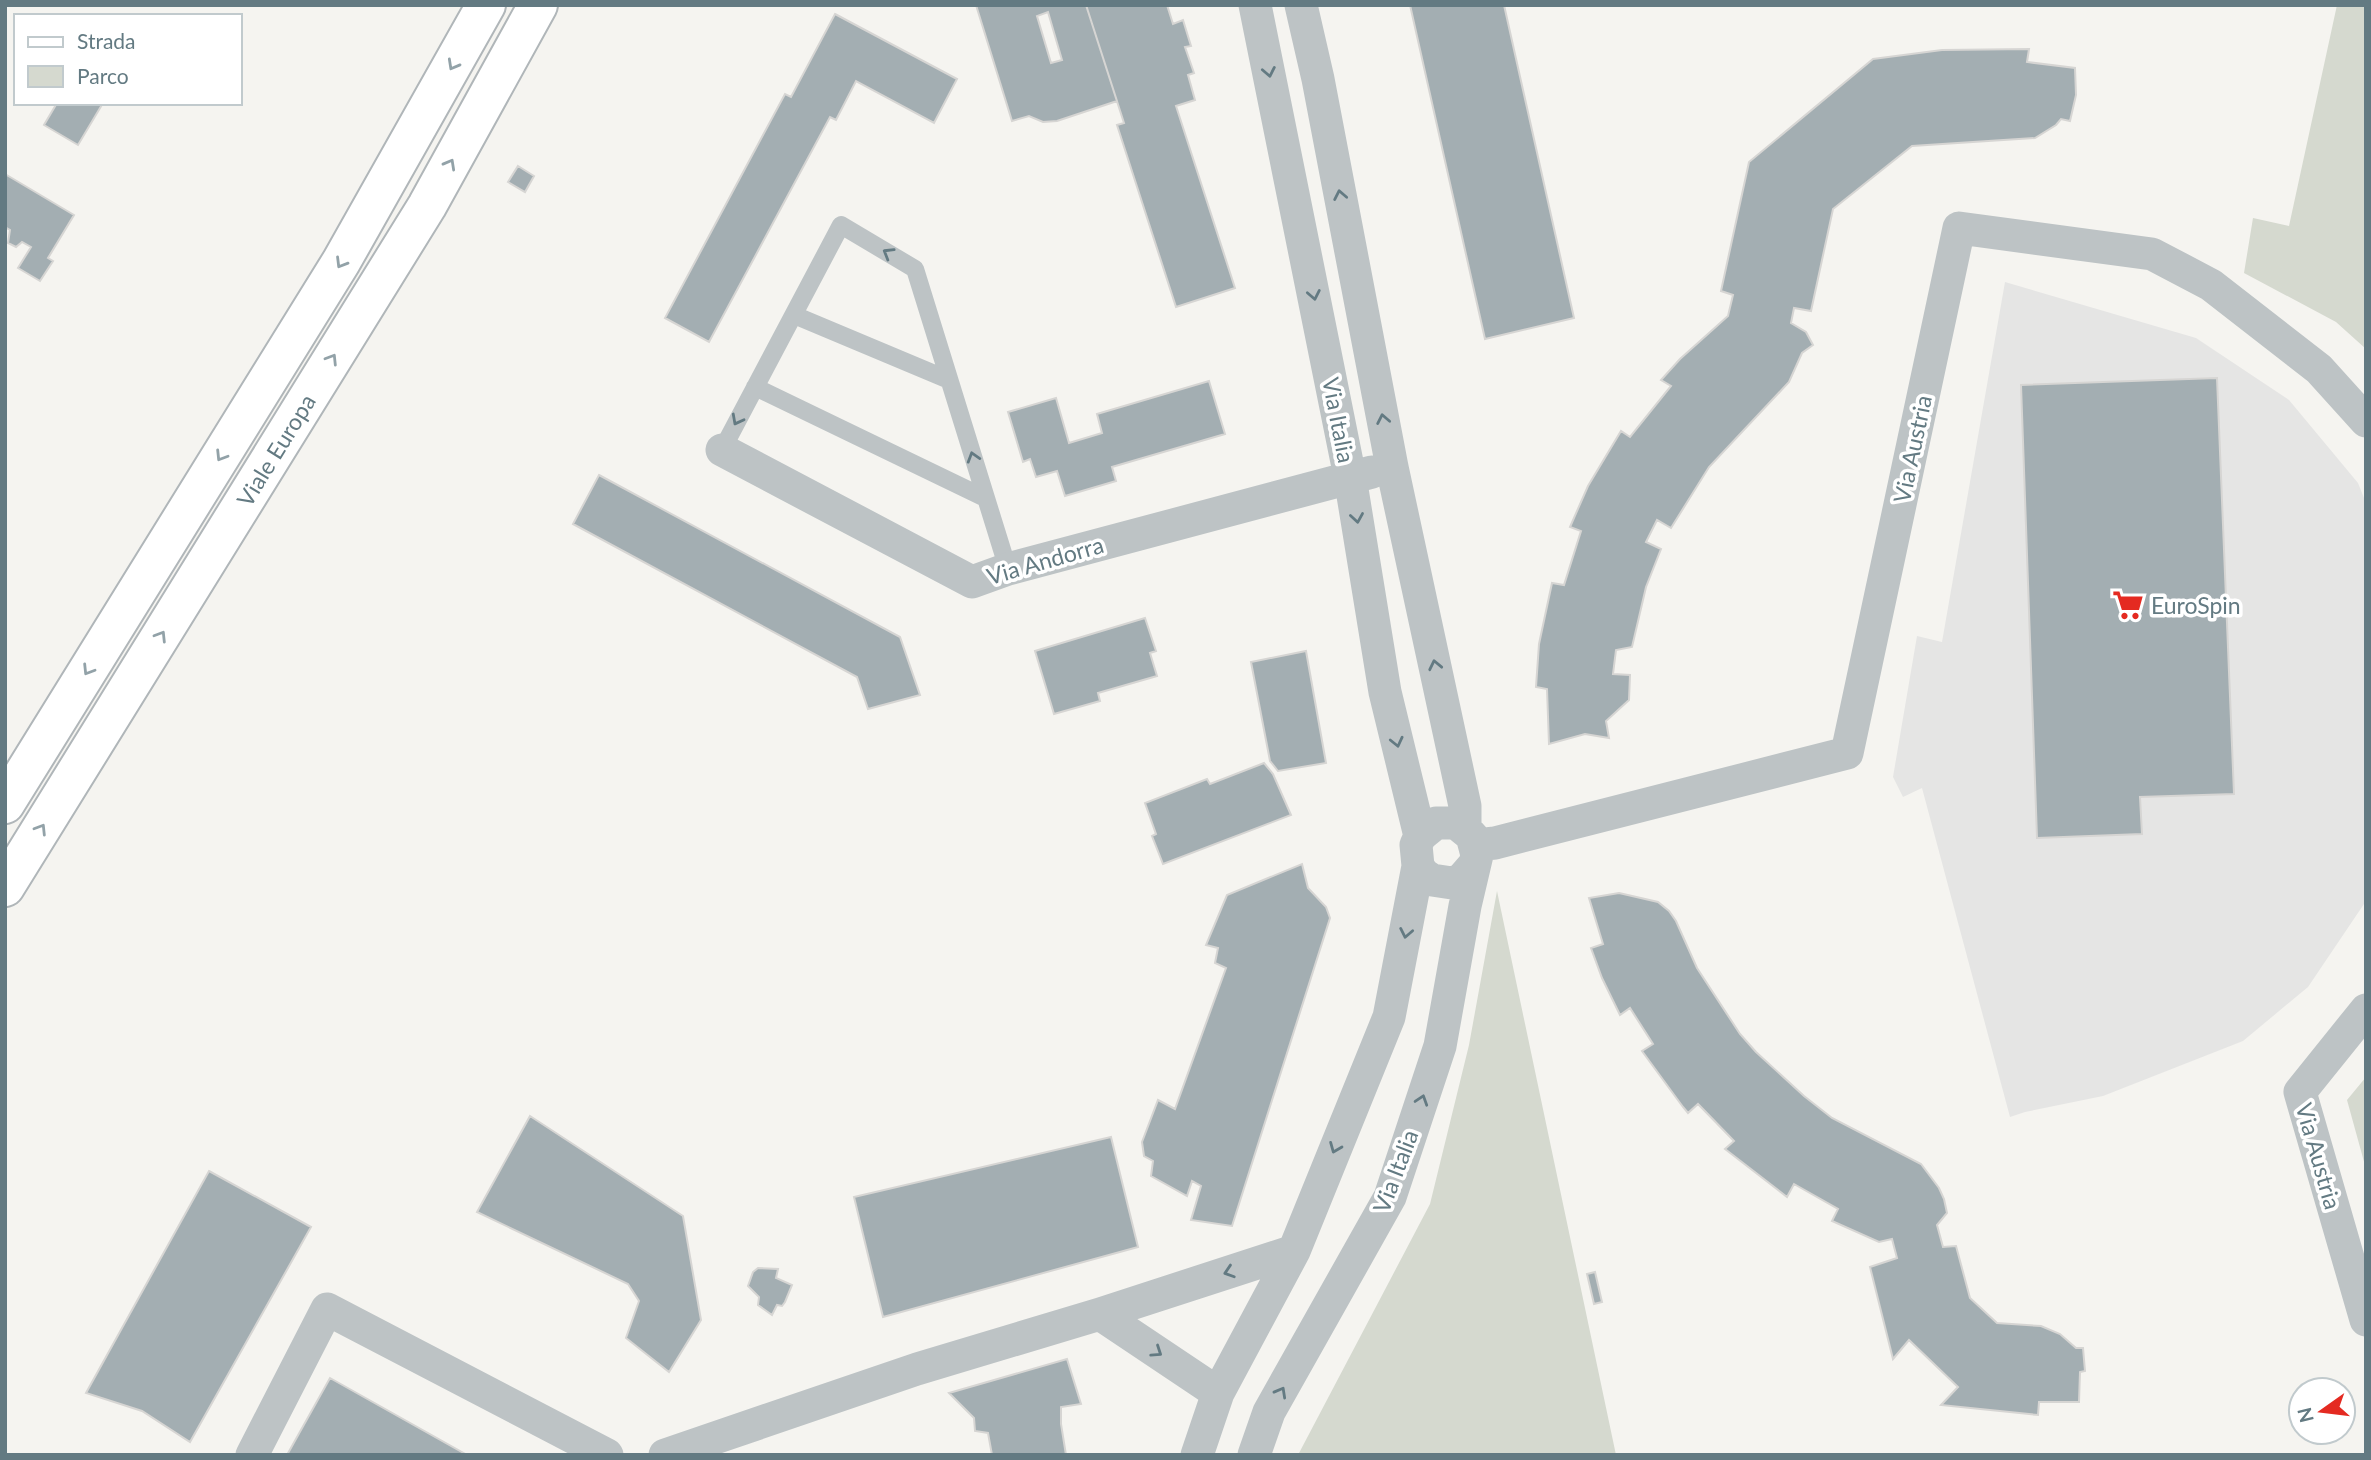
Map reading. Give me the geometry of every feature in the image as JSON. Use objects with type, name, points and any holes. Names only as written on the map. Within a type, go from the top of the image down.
[{"type":"main road","name":"Viale Europa","points":[[5,804],[341,262],[486,5]]},
{"type":"main road","name":"Viale Europa","points":[[5,887],[427,206],[538,5]]},
{"type":"street","name":"Via Italia","points":[[1197,1455],[1218,1393],[1294,1251],[1389,1017],[1419,851],[1385,692],[1350,477],[1255,5]]},
{"type":"street","name":"Via Italia","points":[[1254,1455],[1269,1412],[1390,1197],[1440,1046],[1472,846],[1392,467],[1318,79],[1301,5]]},
{"type":"street","name":"Via Austria","points":[[1472,846],[1495,843],[1847,753],[1959,228],[2152,254],[2211,285],[2319,369],[2366,421]]},
{"type":"street","name":"Via Andorra","points":[[722,450],[972,582],[1008,569],[1392,467]]},
{"type":"street","points":[[1436,823],[1456,823],[1472,846],[1461,880],[1452,883],[1432,880],[1423,874],[1419,851],[1436,823]]},
{"type":"street","name":"Via Austria","points":[[2366,1010],[2300,1092],[2366,1320]]},
{"type":"street","points":[[665,1455],[917,1369],[1100,1314],[1294,1251]]},
{"type":"street","points":[[252,1455],[327,1309],[607,1455]]},
{"type":"street","points":[[1100,1314],[1218,1393]]},
{"type":"lane","points":[[722,450],[841,225],[915,270],[1008,569]]},
{"type":"lane","points":[[793,315],[949,380]]},
{"type":"lane","points":[[755,387],[985,498]]},
{"type":"shaded area","points":[[2005,282],[2196,338],[2289,400],[2358,483],[2366,503],[2366,901],[2308,987],[2243,1041],[2103,1096],[2010,1117],[1922,788],[1903,797],[1893,777],[1917,636],[1942,642]]},
{"type":"green space","points":[[2337,5],[2366,5],[2366,349],[2336,322],[2244,273],[2253,218],[2289,226]]},
{"type":"green space","points":[[1497,891],[1616,1455],[1298,1455],[1430,1204],[1469,1045]]},
{"type":"green space","points":[[2366,1077],[2366,1169],[2347,1100]]},
{"type":"building","points":[[976,5],[1086,5],[1117,101],[1057,121],[1043,122],[1029,116],[1012,121]],"holes":[[[1048,12],[1062,60],[1051,63],[1037,16]]]},
{"type":"building","points":[[1086,5],[1167,5],[1173,24],[1183,20],[1191,46],[1185,47],[1194,73],[1188,75],[1195,100],[1176,106],[1235,288],[1176,307],[1117,125],[1124,123]]},
{"type":"building","points":[[1410,5],[1504,5],[1574,318],[1485,339]]},
{"type":"building","points":[[835,14],[957,79],[934,123],[856,81],[836,120],[830,117],[709,342],[665,318],[785,94],[791,97]]},
{"type":"building","points":[[2029,49],[2027,62],[2075,68],[2076,95],[2070,121],[2061,119],[2035,138],[1912,146],[1833,209],[1811,311],[1794,308],[1791,323],[1806,332],[1813,345],[1802,353],[1789,382],[1709,467],[1671,528],[1657,520],[1646,542],[1661,549],[1646,587],[1632,647],[1616,650],[1613,674],[1630,675],[1629,700],[1606,721],[1609,738],[1585,734],[1549,744],[1547,689],[1536,687],[1539,644],[1552,583],[1564,585],[1581,531],[1570,527],[1588,486],[1621,431],[1630,437],[1671,386],[1661,380],[1728,316],[1733,295],[1721,291],[1749,162],[1873,59],[1942,50]]},
{"type":"building","points":[[56,105],[102,105],[78,145],[44,125]]},
{"type":"building","points":[[518,166],[534,176],[525,192],[508,182]]},
{"type":"building","points":[[5,174],[74,215],[48,258],[53,261],[40,281],[18,268],[31,247],[22,242],[16,247],[8,243],[10,230],[5,227]]},
{"type":"building","name":"EuroSpin","points":[[2217,378],[2234,794],[2140,797],[2142,834],[2037,838],[2021,385]]},
{"type":"building","points":[[1209,381],[1225,434],[1112,467],[1116,481],[1065,496],[1057,471],[1036,477],[1030,459],[1023,462],[1008,412],[1056,398],[1069,443],[1102,433],[1097,414]]},
{"type":"building","points":[[599,475],[900,637],[920,695],[868,709],[857,677],[573,524]]},
{"type":"building","points":[[1145,618],[1156,651],[1150,653],[1157,676],[1098,693],[1100,701],[1054,714],[1035,651]]},
{"type":"building","points":[[1306,651],[1326,763],[1278,771],[1270,761],[1251,662]]},
{"type":"building","points":[[1264,763],[1273,774],[1291,815],[1163,864],[1152,836],[1156,834],[1145,803],[1207,779],[1210,784]]},
{"type":"building","points":[[1302,864],[1308,888],[1326,907],[1330,918],[1232,1226],[1191,1220],[1201,1186],[1192,1181],[1187,1196],[1151,1176],[1153,1161],[1144,1156],[1142,1142],[1158,1100],[1175,1109],[1226,968],[1215,963],[1218,948],[1206,945],[1227,895]]},
{"type":"building","points":[[1619,893],[1658,902],[1669,911],[1697,968],[1740,1034],[1804,1096],[1832,1118],[1921,1164],[1944,1199],[1947,1213],[1937,1225],[1943,1247],[1956,1246],[1970,1298],[1997,1323],[2041,1326],[2060,1334],[2076,1348],[2083,1348],[2085,1371],[2080,1372],[2079,1402],[2039,1402],[2038,1415],[1941,1405],[1958,1387],[1909,1340],[1893,1359],[1870,1267],[1897,1258],[1892,1239],[1879,1242],[1832,1221],[1838,1209],[1794,1184],[1787,1197],[1725,1149],[1734,1141],[1698,1104],[1688,1113],[1642,1051],[1653,1044],[1630,1008],[1620,1015],[1591,948],[1603,944],[1589,898]]},
{"type":"building","points":[[530,1116],[683,1216],[701,1320],[669,1372],[626,1338],[639,1301],[628,1284],[477,1212]]},
{"type":"building","points":[[1111,1137],[1138,1247],[883,1317],[854,1197]]},
{"type":"building","points":[[209,1171],[311,1227],[190,1442],[142,1411],[86,1393]]},
{"type":"building","points":[[758,1268],[778,1269],[776,1278],[792,1285],[785,1302],[782,1306],[777,1305],[772,1315],[758,1305],[759,1297],[748,1286],[753,1272]]},
{"type":"building","points":[[1595,1272],[1602,1302],[1594,1304],[1587,1274]]},
{"type":"building","points":[[1067,1359],[1081,1404],[1061,1407],[1066,1455],[992,1455],[988,1433],[975,1431],[974,1418],[949,1393]]},
{"type":"building","points":[[330,1378],[467,1455],[287,1455]]},
{"type":"place","name":"EuroSpin","points":[[2128,605]]}]
